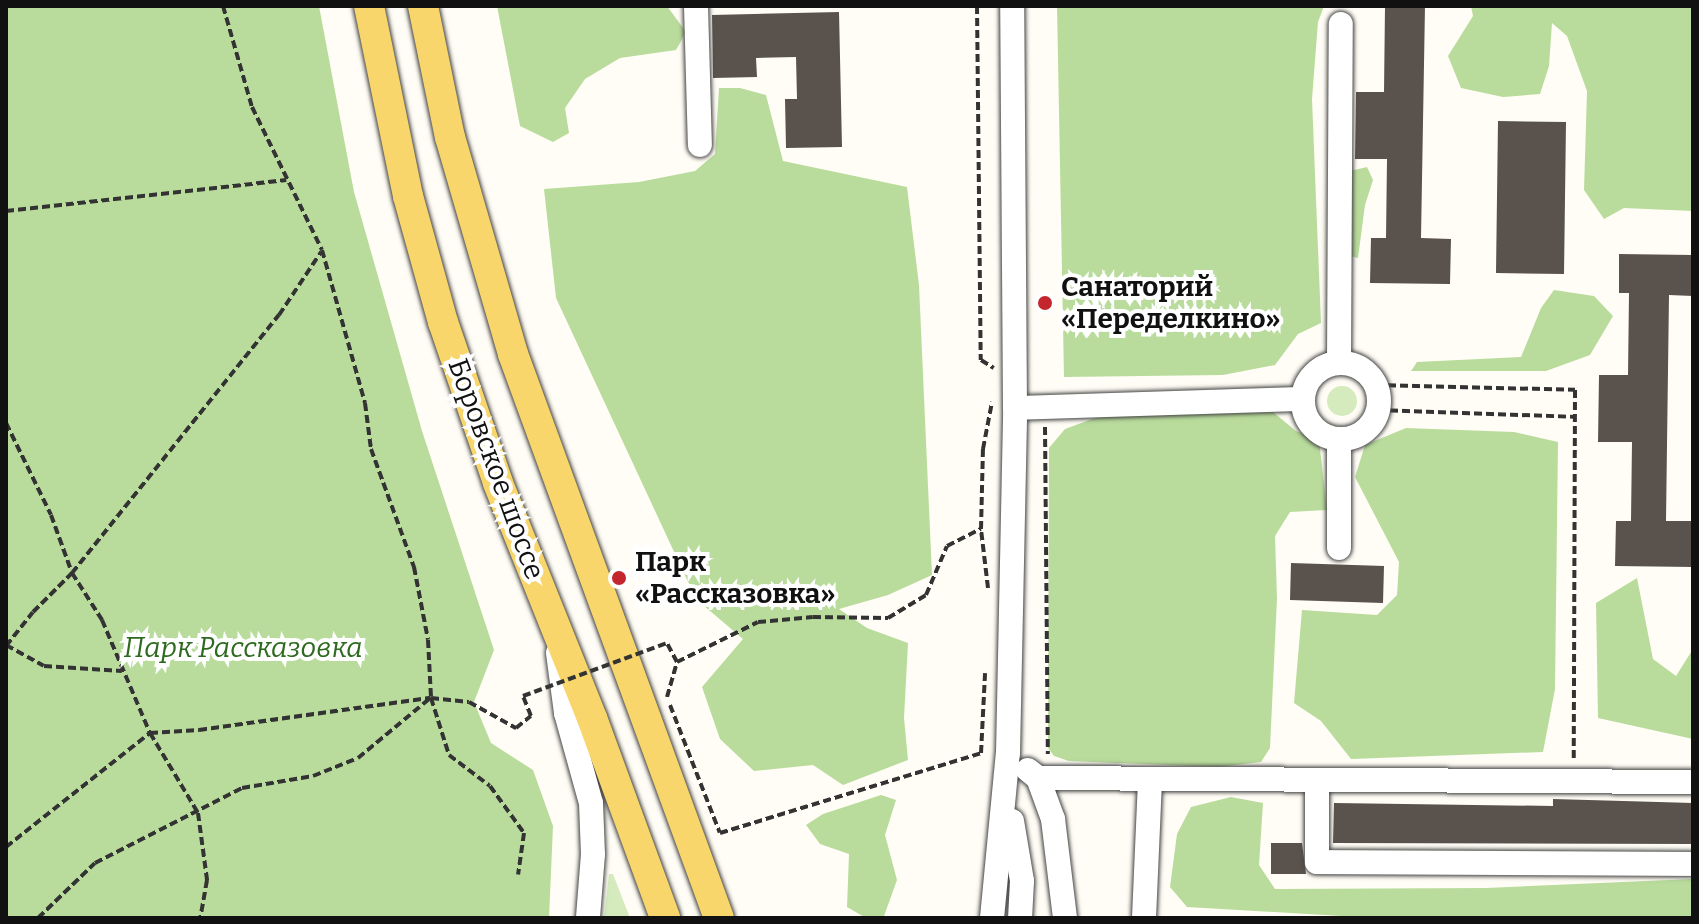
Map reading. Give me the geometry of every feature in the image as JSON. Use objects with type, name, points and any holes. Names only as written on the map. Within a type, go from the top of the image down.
[{"type":"main road","name":"Боровское шоссе","points":[[369,6],[386,97],[423,257],[486,449],[555,631],[592,718],[665,918]]},
{"type":"main road","name":"Боровское шоссе","points":[[423,6],[450,137],[513,354],[719,918]]},
{"type":"street","points":[[696,6],[700,145]]},
{"type":"street","points":[[992,918],[1008,749],[1026,408],[1012,6]]},
{"type":"street","points":[[1339,363],[1341,24]]},
{"type":"street","points":[[1339,363],[1358,367],[1376,385],[1378,410],[1365,431],[1339,440],[1318,432],[1309,423],[1303,399],[1312,376],[1322,368],[1339,363]]},
{"type":"street","points":[[1026,408],[1303,399]]},
{"type":"street","points":[[1339,440],[1339,548]]},
{"type":"street","points":[[555,631],[566,713],[591,803],[593,854],[588,918]]},
{"type":"street","points":[[1008,749],[1050,778],[1693,782]]},
{"type":"street","points":[[1008,749],[1012,822],[1022,881],[1020,918]]},
{"type":"street","points":[[1050,778],[1065,918]]},
{"type":"street","points":[[1144,918],[1150,779]]},
{"type":"street","points":[[1317,780],[1317,862],[1693,864]]},
{"type":"street","points":[[1001,918],[1012,822]]},
{"type":"path","points":[[223,6],[252,107],[322,250],[365,403],[371,449],[414,567],[428,640],[431,698],[449,755],[490,786],[524,833],[518,875]]},
{"type":"path","points":[[977,6],[981,360],[997,373]]},
{"type":"path","points":[[6,211],[286,180]]},
{"type":"path","points":[[122,671],[44,666],[6,645],[72,573],[279,315],[322,250]]},
{"type":"path","points":[[1376,385],[1575,390],[1574,781]]},
{"type":"path","points":[[989,600],[981,529],[983,449],[994,389]]},
{"type":"path","points":[[1026,408],[1046,428],[1050,778]]},
{"type":"path","points":[[1378,410],[1575,417]]},
{"type":"path","points":[[6,423],[51,515],[72,573],[102,620],[150,733],[198,813],[207,880],[200,918]]},
{"type":"path","points":[[981,529],[947,546],[926,595],[888,618],[813,617],[758,622],[677,662],[666,694],[720,833],[981,753],[1008,749],[1048,754]]},
{"type":"path","points":[[6,847],[150,733],[199,730],[431,698],[469,702],[516,728],[531,716],[523,696],[667,643],[677,662]]},
{"type":"path","points":[[981,753],[986,661]]},
{"type":"path","points":[[38,918],[95,863],[242,788],[313,776],[358,758],[431,698]]},
{"type":"green space","name":"Парк Рассказовка","points":[[6,6],[319,6],[354,192],[422,431],[494,650],[474,702],[491,743],[533,770],[553,826],[549,918],[6,918]]},
{"type":"green space","points":[[497,6],[667,6],[686,32],[676,50],[620,58],[585,79],[565,108],[569,133],[553,142],[520,126]]},
{"type":"green space","points":[[1057,6],[1324,6],[1318,22],[1312,99],[1321,323],[1298,334],[1275,365],[1223,375],[1064,377]]},
{"type":"green space","points":[[1471,6],[1693,6],[1693,211],[1624,208],[1604,219],[1584,190],[1587,91],[1567,36],[1552,23],[1549,66],[1540,94],[1503,97],[1461,88],[1448,56],[1473,16]]},
{"type":"green space","points":[[719,88],[740,88],[766,95],[783,161],[907,187],[919,285],[932,575],[888,595],[839,609],[867,628],[908,643],[904,718],[908,760],[843,785],[813,765],[754,771],[720,739],[702,687],[743,639],[696,599],[556,298],[544,189],[639,182],[695,171],[715,154]]},
{"type":"green space","points":[[1367,167],[1373,180],[1365,205],[1358,258],[1349,256],[1350,171]]},
{"type":"green space","points":[[1554,290],[1594,296],[1613,316],[1590,355],[1546,371],[1411,371],[1417,362],[1521,357],[1541,308]]},
{"type":"green space","points":[[1342,386],[1353,390],[1357,401],[1353,412],[1342,416],[1331,412],[1327,401],[1331,390]]},
{"type":"green space","points":[[1273,412],[1296,431],[1319,440],[1327,510],[1290,512],[1275,536],[1277,598],[1270,748],[1261,762],[1218,767],[1069,761],[1054,756],[1048,748],[1049,448],[1065,429],[1103,415]]},
{"type":"green space","points":[[1406,428],[1514,432],[1558,442],[1555,689],[1543,752],[1351,759],[1321,721],[1294,703],[1302,610],[1377,615],[1397,595],[1399,562],[1355,477],[1365,445]]},
{"type":"green space","points":[[1637,578],[1653,659],[1676,676],[1693,649],[1693,739],[1598,718],[1596,603]]},
{"type":"green space","points":[[881,795],[896,800],[885,835],[897,880],[884,916],[866,918],[847,907],[849,854],[820,844],[806,825],[823,814]]},
{"type":"green space","points":[[1231,797],[1263,803],[1259,865],[1275,889],[1486,888],[1693,879],[1693,918],[1375,918],[1187,907],[1170,887],[1177,834],[1191,807]]},
{"type":"green space","points":[[609,874],[613,874],[630,918],[604,918]]},
{"type":"building","points":[[1385,6],[1425,6],[1421,238],[1451,239],[1450,284],[1370,283],[1371,238],[1386,238],[1387,159],[1355,159],[1356,92],[1384,92]]},
{"type":"building","points":[[839,12],[842,147],[786,148],[785,99],[797,99],[796,57],[756,58],[757,77],[713,78],[712,15]]},
{"type":"building","points":[[1498,121],[1566,122],[1564,274],[1496,273]]},
{"type":"building","points":[[1619,254],[1693,255],[1693,296],[1669,295],[1666,521],[1693,521],[1693,567],[1615,566],[1616,521],[1631,521],[1632,442],[1598,442],[1599,375],[1628,375],[1629,293],[1619,293]]},
{"type":"building","points":[[1291,563],[1384,566],[1383,603],[1290,600]]},
{"type":"building","points":[[1553,799],[1693,803],[1693,844],[1333,843],[1334,803],[1553,806]]},
{"type":"building","points":[[1271,843],[1302,843],[1306,874],[1271,874]]},
{"type":"place","name":"Санаторий «Переделкино»","points":[[1045,303]]},
{"type":"place","name":"Парк «Рассказовка»","points":[[619,578]]}]
